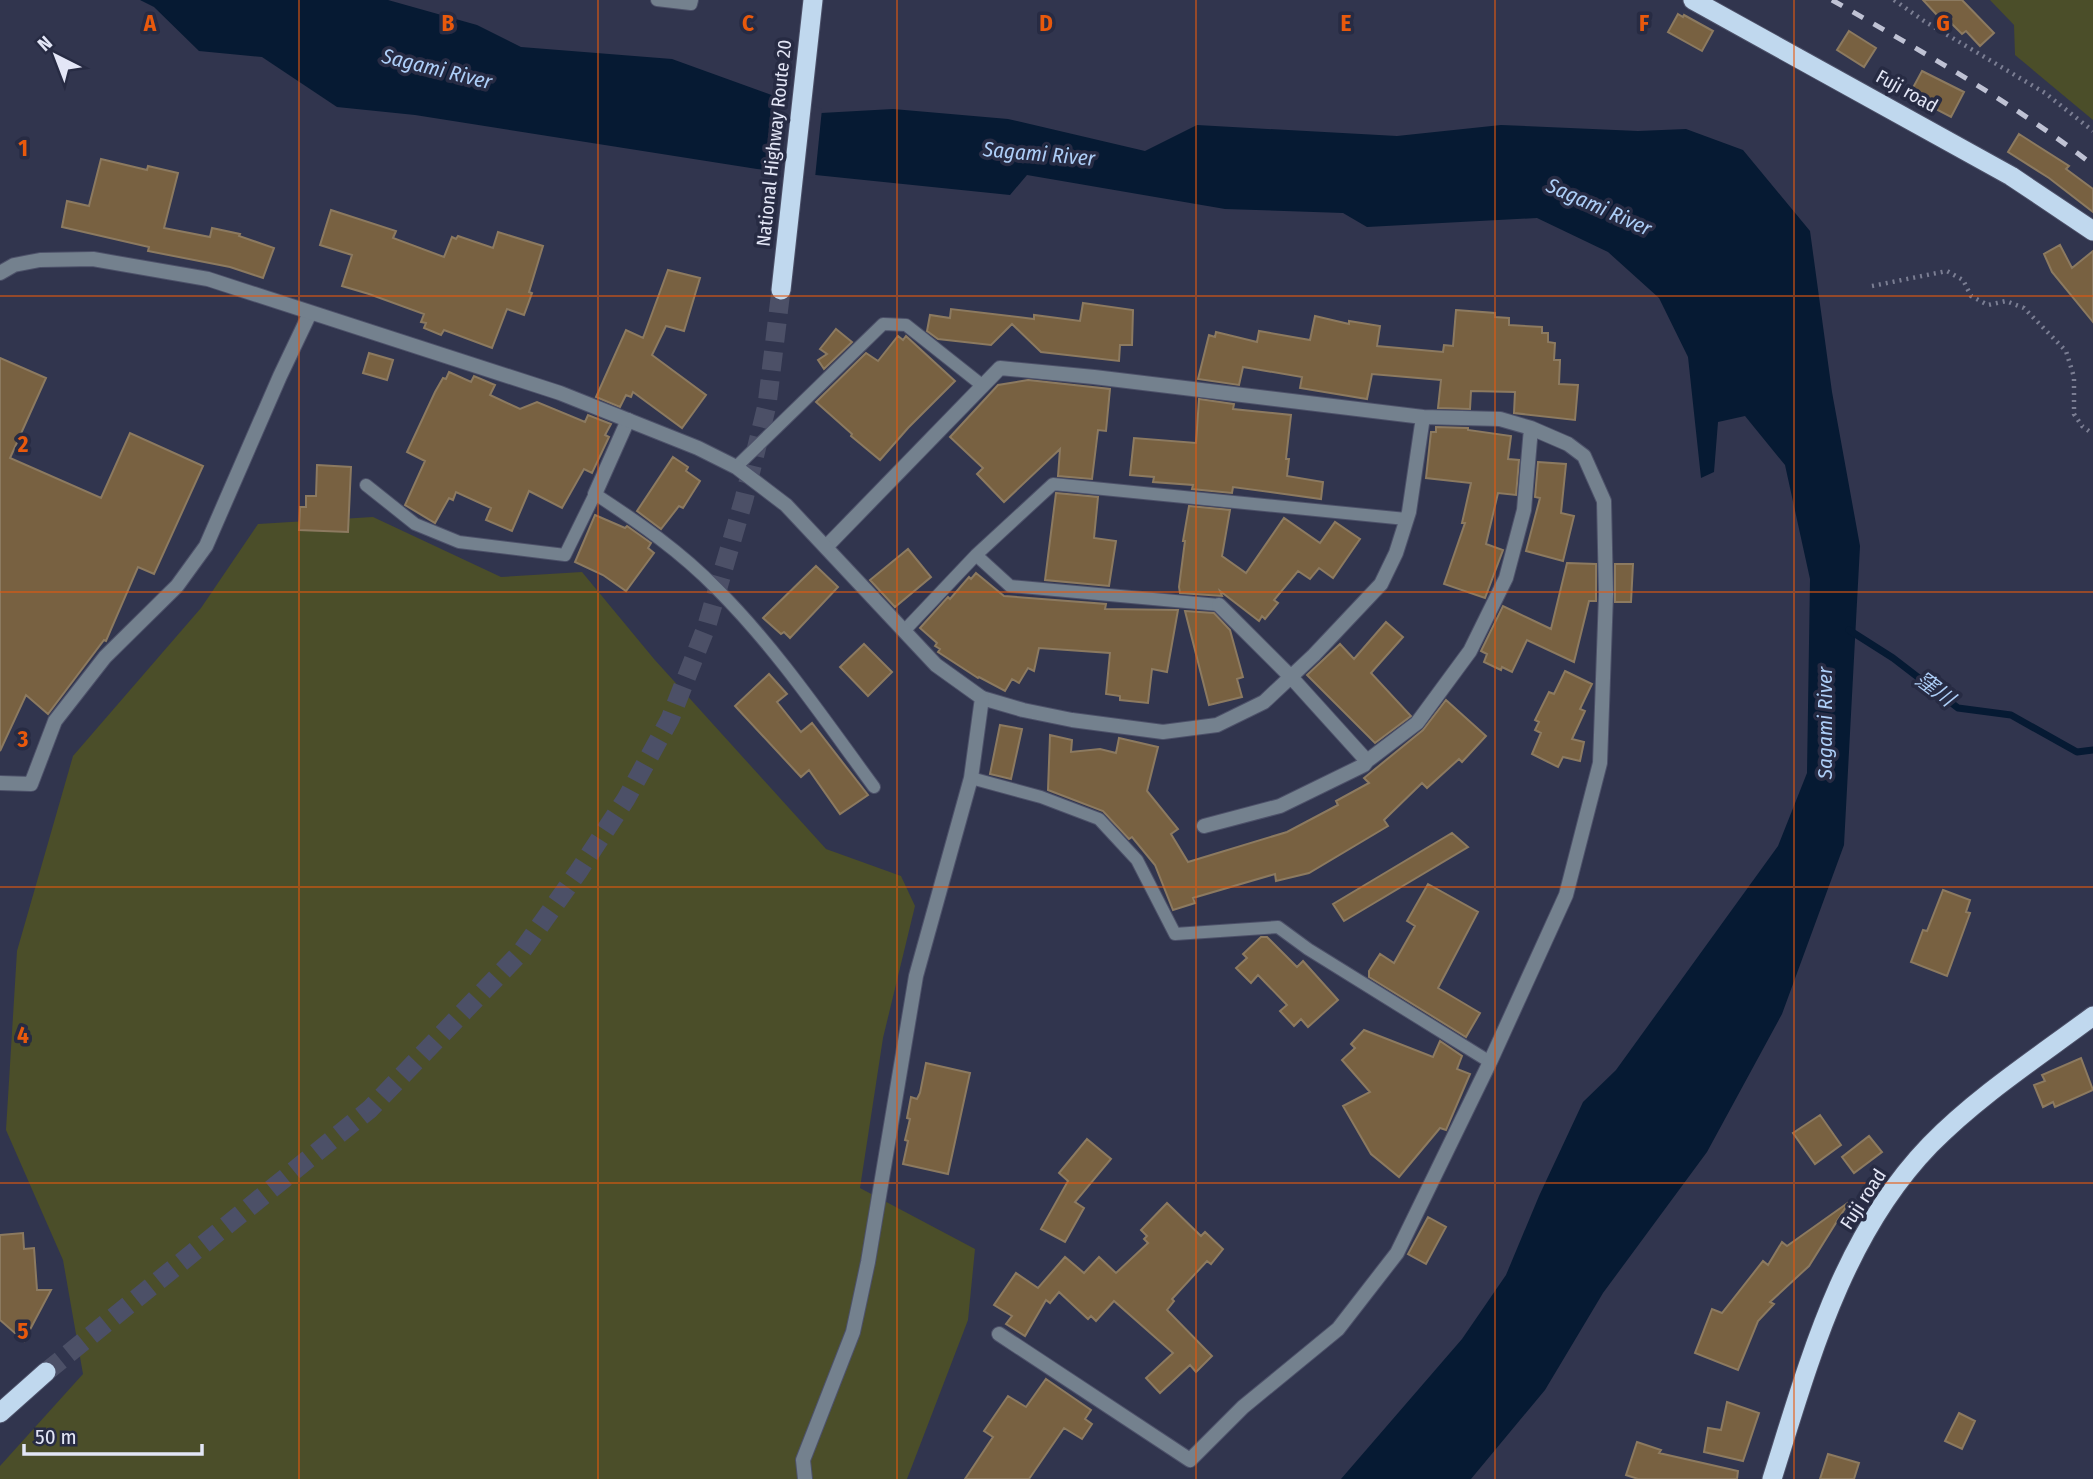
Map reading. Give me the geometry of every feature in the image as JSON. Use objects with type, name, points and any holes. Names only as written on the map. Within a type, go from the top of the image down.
[{"type":"highway","name":"National Highway Route 20","points":[[781,290],[813,0]]},
{"type":"highway","name":"Fuji road","points":[[1693,0],[2011,176],[2091,228]]},
{"type":"highway","name":"Fuji road","points":[[1772,1479],[1820,1330],[1849,1263],[1889,1196],[1941,1136],[1983,1100],[2093,1016]]},
{"type":"highway","points":[[0,1413],[46,1372]]},
{"type":"street","points":[[0,272],[14,265],[40,260],[93,259],[208,279],[560,393],[736,467],[786,505],[936,665],[982,698],[1072,720],[1163,732],[1217,725],[1264,702],[1292,677],[1381,584],[1396,553],[1406,519],[1423,417]]},
{"type":"street","points":[[0,783],[31,785],[55,721],[105,657],[177,586],[206,546],[310,313]]},
{"type":"street","points":[[826,547],[1000,369],[1094,377],[1423,417],[1500,419],[1569,444],[1584,456],[1604,501],[1606,594],[1600,763],[1566,895],[1490,1062],[1397,1253],[1338,1329],[1243,1407],[1189,1460],[999,1334]]},
{"type":"street","points":[[595,494],[628,420]]},
{"type":"street","points":[[1203,826],[1280,806],[1364,765],[1417,723],[1470,651],[1506,578],[1524,510],[1531,428]]},
{"type":"street","points":[[1219,605],[1292,677],[1367,761]]},
{"type":"street","points":[[805,1479],[803,1460],[853,1332],[868,1262],[916,976],[971,778],[982,698]]},
{"type":"lane","points":[[657,0],[691,4],[692,0]]},
{"type":"lane","points":[[736,467],[883,324],[906,325],[983,386]]},
{"type":"lane","points":[[904,631],[976,555],[1053,484],[1406,519]]},
{"type":"lane","points":[[366,485],[415,524],[459,542],[565,555],[595,494],[638,522],[717,589],[785,665],[874,787]]},
{"type":"lane","points":[[976,555],[1010,586],[1219,605]]},
{"type":"lane","points":[[971,778],[1041,797],[1100,819],[1137,860],[1175,934],[1278,927],[1308,949],[1490,1062]]},
{"type":"path","points":[[1894,0],[1924,21],[2045,93],[2093,131]]},
{"type":"path","points":[[1872,286],[1947,271],[1963,280],[1971,296],[1988,305],[2006,301],[2024,308],[2066,351],[2074,377],[2074,414],[2082,426],[2093,434]]},
{"type":"green space","points":[[1990,0],[2093,0],[2093,120],[2015,55],[2014,25]]},
{"type":"green space","points":[[373,517],[501,577],[582,572],[654,659],[826,849],[901,876],[915,906],[883,1038],[860,1188],[975,1249],[968,1320],[907,1479],[0,1479],[0,1466],[83,1374],[63,1260],[6,1130],[17,951],[73,756],[201,608],[258,524]]},
{"type":"water","name":"Sagami River","points":[[140,0],[388,0],[477,25],[521,47],[672,59],[821,113],[893,109],[1008,119],[1145,151],[1197,125],[1397,136],[1501,125],[1638,131],[1686,129],[1743,150],[1810,231],[1832,392],[1860,546],[1844,845],[1782,1014],[1707,1152],[1603,1293],[1545,1390],[1471,1479],[1341,1479],[1462,1339],[1506,1275],[1583,1102],[1616,1070],[1778,846],[1807,773],[1810,579],[1785,465],[1745,416],[1718,422],[1714,472],[1701,478],[1688,357],[1659,298],[1608,252],[1537,218],[1367,227],[1343,213],[1225,209],[1027,175],[1010,195],[757,169],[415,115],[337,107],[262,57],[199,51],[154,7]]},
{"type":"pier","points":[[774,92],[822,109],[815,178],[767,173]]},
{"type":"building","points":[[1923,0],[1962,0],[1994,33],[1980,46],[1966,31],[1962,34],[1952,24],[1948,27]]},
{"type":"building","points":[[1678,14],[1713,31],[1702,51],[1668,32]]},
{"type":"building","points":[[1849,31],[1876,48],[1864,67],[1837,50]]},
{"type":"building","points":[[1922,71],[1964,92],[1951,117],[1909,95]]},
{"type":"building","points":[[2019,134],[2069,166],[2066,169],[2093,189],[2093,212],[2049,178],[2008,152]]},
{"type":"building","points":[[101,159],[147,170],[148,166],[178,173],[164,228],[210,237],[212,228],[240,234],[239,236],[274,248],[263,278],[230,267],[148,251],[149,247],[62,227],[67,201],[89,206]]},
{"type":"building","points":[[331,210],[396,231],[393,238],[444,257],[452,237],[456,239],[458,236],[493,248],[498,232],[543,246],[524,315],[507,309],[492,348],[444,330],[441,335],[424,328],[426,323],[421,322],[424,314],[342,286],[352,255],[320,245]]},
{"type":"building","points":[[2060,245],[2072,268],[2093,251],[2093,322],[2052,272],[2044,254]]},
{"type":"building","points":[[668,270],[700,278],[684,331],[666,326],[652,355],[706,395],[682,428],[633,392],[631,397],[626,395],[620,407],[596,397],[626,330],[643,338]]},
{"type":"building","points":[[1083,303],[1133,310],[1132,345],[1120,345],[1119,361],[1041,352],[1012,324],[991,345],[938,339],[927,331],[930,315],[950,318],[951,309],[1034,319],[1034,315],[1080,321]]},
{"type":"building","points":[[1456,310],[1495,313],[1495,317],[1509,318],[1509,325],[1542,327],[1542,333],[1548,333],[1548,342],[1555,343],[1554,360],[1560,360],[1559,384],[1578,385],[1575,420],[1514,413],[1515,392],[1471,391],[1470,409],[1438,408],[1441,380],[1372,374],[1367,399],[1300,388],[1302,377],[1243,367],[1239,385],[1198,379],[1209,335],[1215,337],[1216,332],[1257,342],[1259,331],[1310,340],[1315,316],[1349,324],[1349,321],[1380,326],[1377,346],[1443,352],[1444,345],[1453,346]]},
{"type":"building","points":[[836,329],[852,342],[824,369],[818,360],[827,354],[820,349]]},
{"type":"building","points":[[898,336],[903,340],[906,336],[955,381],[880,460],[816,402],[866,353],[878,361]]},
{"type":"building","points":[[369,353],[393,360],[387,380],[363,373]]},
{"type":"building","points":[[0,358],[46,378],[10,458],[101,498],[130,433],[203,466],[154,574],[138,567],[106,641],[104,640],[48,714],[26,695],[0,751]]},
{"type":"building","points":[[449,372],[471,382],[474,376],[495,385],[490,395],[520,409],[537,402],[585,422],[588,415],[611,424],[605,435],[609,437],[592,473],[584,469],[562,508],[529,491],[512,531],[486,520],[491,508],[456,492],[453,500],[449,498],[435,523],[405,505],[425,461],[407,452],[435,392]]},
{"type":"building","points":[[1028,380],[1110,389],[1106,431],[1098,430],[1092,479],[1058,476],[1060,449],[1004,502],[977,474],[983,468],[950,437],[998,385]]},
{"type":"building","points":[[1199,399],[1234,404],[1233,409],[1291,415],[1286,459],[1289,459],[1287,476],[1323,482],[1321,499],[1233,487],[1232,493],[1192,489],[1193,485],[1153,482],[1154,477],[1130,475],[1134,438],[1196,443]]},
{"type":"building","points":[[1436,427],[1468,428],[1511,436],[1508,459],[1519,460],[1516,495],[1498,493],[1486,544],[1503,550],[1485,598],[1444,584],[1465,523],[1462,523],[1471,483],[1426,478],[1431,432],[1436,432]]},
{"type":"building","points":[[673,457],[688,467],[686,471],[700,481],[683,508],[679,506],[661,529],[637,511]]},
{"type":"building","points":[[1538,462],[1566,464],[1561,513],[1574,516],[1563,561],[1526,551],[1540,498],[1535,497]]},
{"type":"building","points":[[317,465],[351,467],[348,532],[299,530],[300,507],[306,507],[306,496],[316,496]]},
{"type":"building","points":[[1056,493],[1098,497],[1094,538],[1116,541],[1109,586],[1045,580]]},
{"type":"building","points":[[1189,506],[1230,510],[1222,556],[1246,573],[1284,518],[1320,543],[1335,522],[1360,539],[1333,578],[1319,568],[1310,579],[1298,571],[1274,600],[1278,603],[1265,619],[1262,616],[1259,621],[1220,591],[1222,596],[1180,593],[1183,541]]},
{"type":"building","points":[[595,515],[625,528],[627,526],[651,543],[648,548],[654,553],[626,591],[603,575],[575,562]]},
{"type":"building","points":[[908,549],[931,577],[895,607],[870,580]]},
{"type":"building","points":[[1567,563],[1596,564],[1596,601],[1589,601],[1574,662],[1527,640],[1512,672],[1484,662],[1487,654],[1481,651],[1503,606],[1551,629]]},
{"type":"building","points":[[1615,564],[1633,564],[1631,602],[1615,602]]},
{"type":"building","points":[[816,566],[838,587],[790,638],[784,632],[781,634],[763,618]]},
{"type":"building","points":[[976,573],[1004,596],[1106,604],[1105,609],[1178,610],[1167,672],[1152,669],[1148,703],[1120,700],[1120,696],[1106,694],[1110,653],[1039,648],[1034,671],[1028,668],[1019,683],[1012,679],[1005,691],[978,678],[938,652],[940,649],[935,646],[937,643],[920,628],[948,597],[950,599],[969,577],[971,579]]},
{"type":"building","points":[[1185,611],[1214,613],[1230,630],[1243,677],[1237,679],[1242,697],[1209,705]]},
{"type":"building","points":[[1386,622],[1403,637],[1371,673],[1411,716],[1375,743],[1307,675],[1340,644],[1354,659]]},
{"type":"building","points":[[864,644],[892,672],[868,696],[840,667]]},
{"type":"building","points":[[1565,671],[1592,684],[1580,709],[1585,711],[1572,739],[1584,742],[1580,761],[1563,757],[1558,767],[1532,754],[1541,733],[1535,730],[1539,722],[1535,720],[1549,692],[1554,694]]},
{"type":"building","points":[[769,674],[787,694],[777,702],[801,732],[812,723],[868,795],[840,814],[809,770],[801,777],[735,706]]},
{"type":"building","points":[[1446,700],[1486,736],[1462,762],[1459,759],[1427,788],[1422,783],[1384,820],[1388,826],[1309,873],[1276,881],[1275,874],[1193,898],[1195,903],[1173,910],[1155,865],[1132,837],[1129,839],[1103,811],[1048,790],[1050,735],[1072,740],[1071,752],[1100,749],[1116,753],[1119,738],[1158,747],[1147,791],[1178,829],[1171,834],[1188,862],[1287,832],[1338,805],[1336,801],[1369,783],[1364,778],[1423,730]]},
{"type":"building","points":[[1000,725],[1022,729],[1011,779],[990,774]]},
{"type":"building","points":[[1452,833],[1468,847],[1344,921],[1333,904]]},
{"type":"building","points":[[1428,884],[1478,912],[1438,988],[1480,1013],[1466,1037],[1369,977],[1369,971],[1380,954],[1394,963],[1415,926],[1407,921]]},
{"type":"building","points":[[1943,890],[1970,900],[1966,912],[1970,913],[1947,976],[1911,962]]},
{"type":"building","points":[[1261,937],[1267,937],[1297,967],[1303,961],[1338,1000],[1308,1027],[1301,1019],[1294,1026],[1280,1011],[1287,1005],[1258,975],[1251,983],[1236,968],[1247,958],[1243,954]]},
{"type":"building","points":[[1364,1030],[1433,1057],[1440,1041],[1462,1056],[1457,1069],[1470,1074],[1446,1130],[1440,1128],[1399,1177],[1371,1154],[1343,1106],[1370,1092],[1342,1060],[1355,1048],[1351,1044]]},
{"type":"building","points":[[2081,1058],[2093,1090],[2055,1107],[2053,1102],[2043,1107],[2034,1085],[2045,1081],[2042,1075]]},
{"type":"building","points":[[926,1063],[970,1073],[948,1174],[903,1164],[908,1141],[905,1140],[911,1097],[917,1099],[920,1093]]},
{"type":"building","points":[[1820,1115],[1841,1145],[1815,1164],[1793,1133]]},
{"type":"building","points":[[1869,1136],[1882,1152],[1854,1173],[1842,1157]]},
{"type":"building","points":[[1087,1139],[1111,1159],[1075,1202],[1084,1208],[1065,1242],[1041,1229],[1068,1181],[1059,1173]]},
{"type":"building","points":[[1849,1202],[1809,1266],[1770,1302],[1774,1304],[1758,1321],[1738,1370],[1695,1353],[1712,1309],[1722,1313],[1763,1261],[1768,1265],[1782,1242],[1787,1246]]},
{"type":"building","points":[[1167,1203],[1201,1236],[1205,1232],[1223,1249],[1211,1264],[1207,1261],[1172,1299],[1174,1301],[1167,1310],[1212,1356],[1196,1372],[1190,1365],[1160,1393],[1146,1378],[1173,1353],[1114,1301],[1096,1321],[1091,1316],[1088,1319],[1059,1292],[1050,1303],[1046,1300],[1025,1336],[1006,1324],[1012,1316],[994,1305],[1016,1273],[1038,1288],[1065,1257],[1084,1273],[1099,1257],[1116,1273],[1148,1243],[1144,1239],[1147,1236],[1141,1230]]},
{"type":"building","points":[[1428,1217],[1446,1227],[1426,1264],[1408,1254]]},
{"type":"building","points":[[23,1233],[24,1249],[34,1248],[37,1290],[51,1290],[24,1341],[0,1320],[0,1235]]},
{"type":"building","points":[[1046,1379],[1091,1410],[1085,1419],[1092,1424],[1082,1439],[1064,1428],[1029,1479],[965,1479],[993,1437],[984,1431],[1008,1396],[1026,1407]]},
{"type":"building","points":[[1727,1402],[1759,1413],[1743,1461],[1704,1452],[1708,1428],[1721,1430]]},
{"type":"building","points":[[1959,1413],[1975,1421],[1962,1449],[1945,1441]]},
{"type":"building","points":[[1637,1442],[1661,1450],[1659,1453],[1738,1471],[1737,1479],[1638,1479],[1626,1475]]},
{"type":"building","points":[[1828,1454],[1859,1463],[1854,1479],[1820,1479]]},
{"type":"waterway","name":"窪川","points":[[1849,630],[1893,658],[1958,708],[2011,715],[2077,752],[2093,750]]},
{"type":"tunnel","points":[[46,1372],[370,1109],[522,951],[578,872],[626,799],[670,719],[707,625],[744,499],[767,405],[781,290]]},
{"type":"railway","points":[[1832,0],[1998,99],[2093,165]]}]
